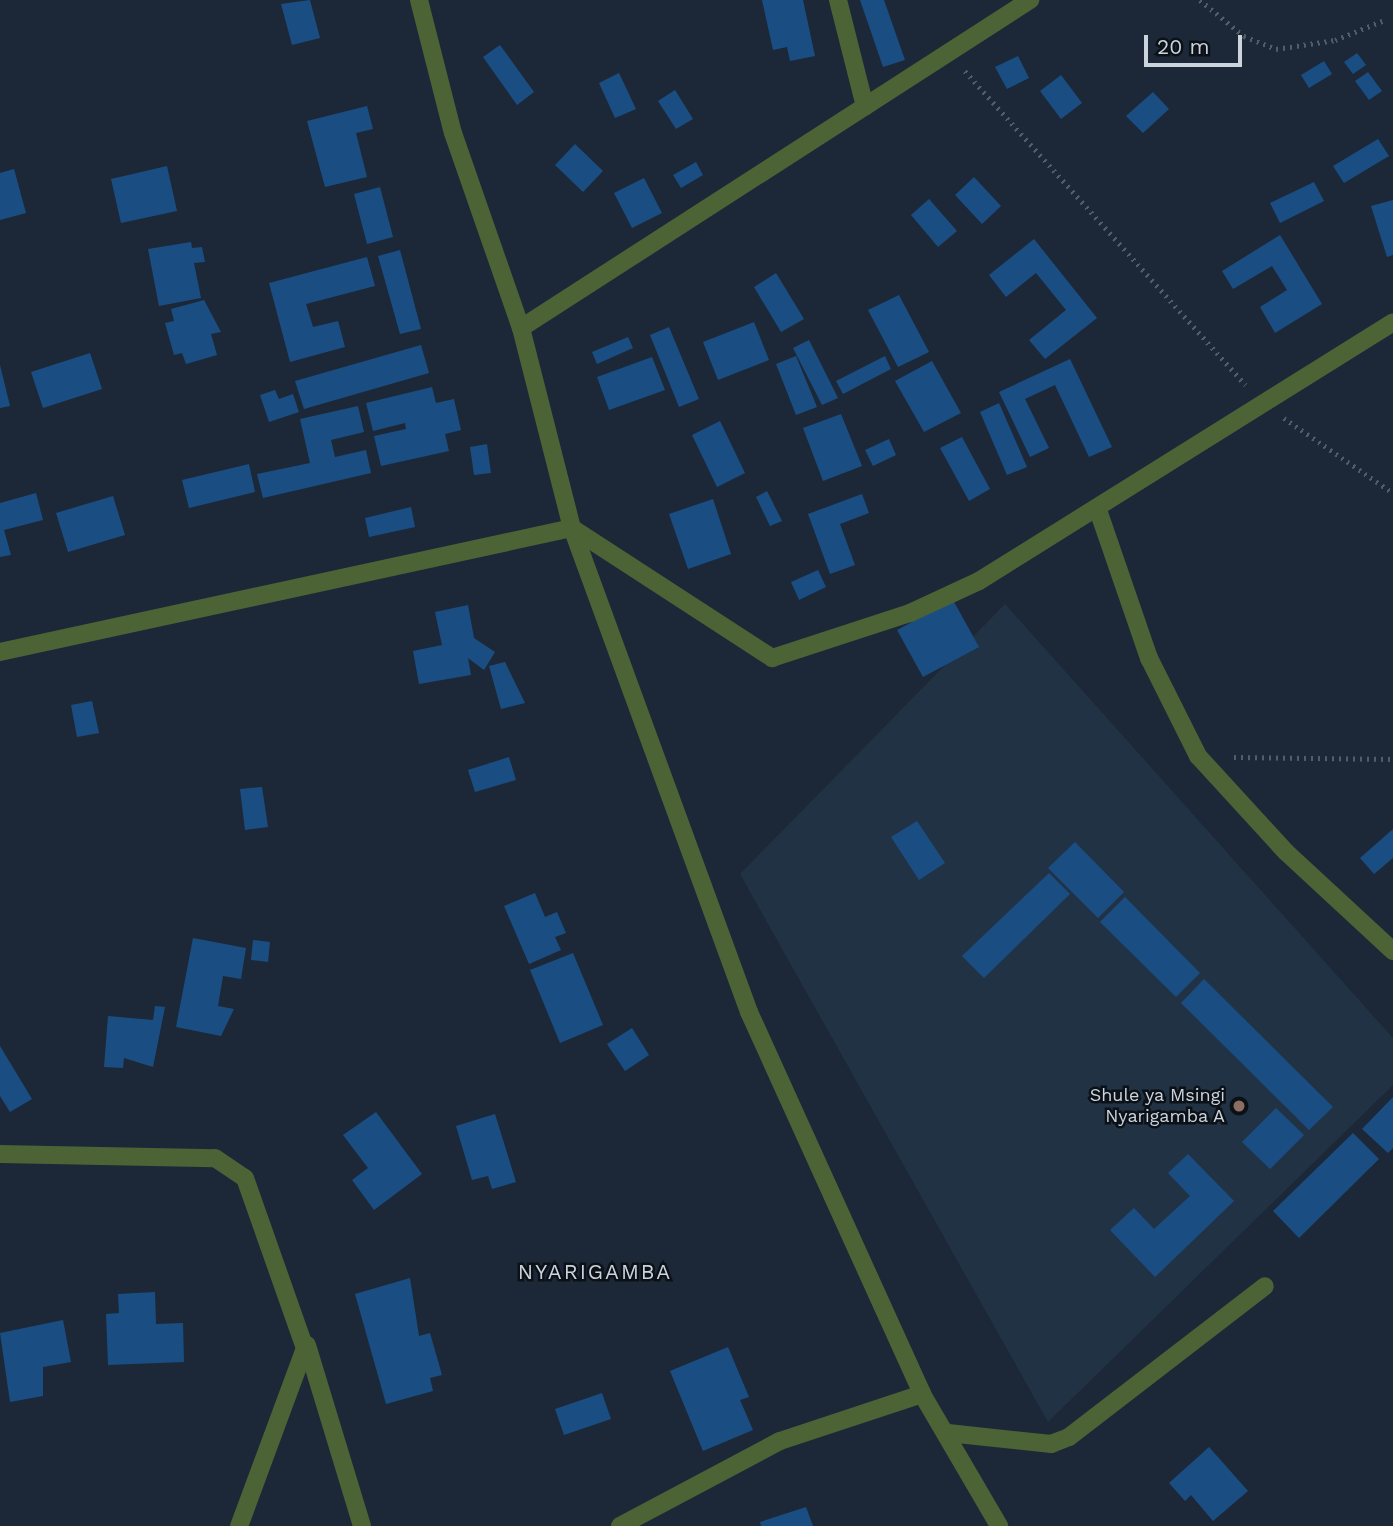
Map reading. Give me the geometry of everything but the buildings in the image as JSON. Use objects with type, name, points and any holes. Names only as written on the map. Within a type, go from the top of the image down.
[{"type":"street","points":[[419,0],[453,133],[521,328],[572,528],[749,1012],[922,1394],[948,1433],[999,1526]]},
{"type":"street","points":[[838,0],[865,107]]},
{"type":"street","points":[[521,328],[1030,0]]},
{"type":"street","points":[[0,652],[572,528],[772,658],[910,612],[979,581],[1023,549],[1098,510],[1393,322]]},
{"type":"street","points":[[1098,510],[1149,658],[1198,756],[1286,852],[1393,951]]},
{"type":"street","points":[[0,1154],[228,1161],[245,1178],[304,1339],[362,1526]]},
{"type":"street","points":[[948,1433],[1051,1444],[1069,1437],[1265,1286]]},
{"type":"street","points":[[239,1526],[303,1359],[304,1339]]},
{"type":"street","points":[[620,1526],[780,1441],[922,1394]]},
{"type":"path","points":[[1200,0],[1244,36],[1276,49],[1324,43],[1382,21]]},
{"type":"path","points":[[949,52],[1266,405],[1393,493]]},
{"type":"path","points":[[1198,756],[1393,759]]},
{"type":"shaded area","points":[[1005,604],[1393,1038],[1393,1085],[1048,1422],[740,874]]},
{"type":"place","name":"Shule ya Msingi Nyarigamba A","points":[[1239,1106]]},
{"type":"district","name":"NYARIGAMBA","points":[[595,1272]]}]
